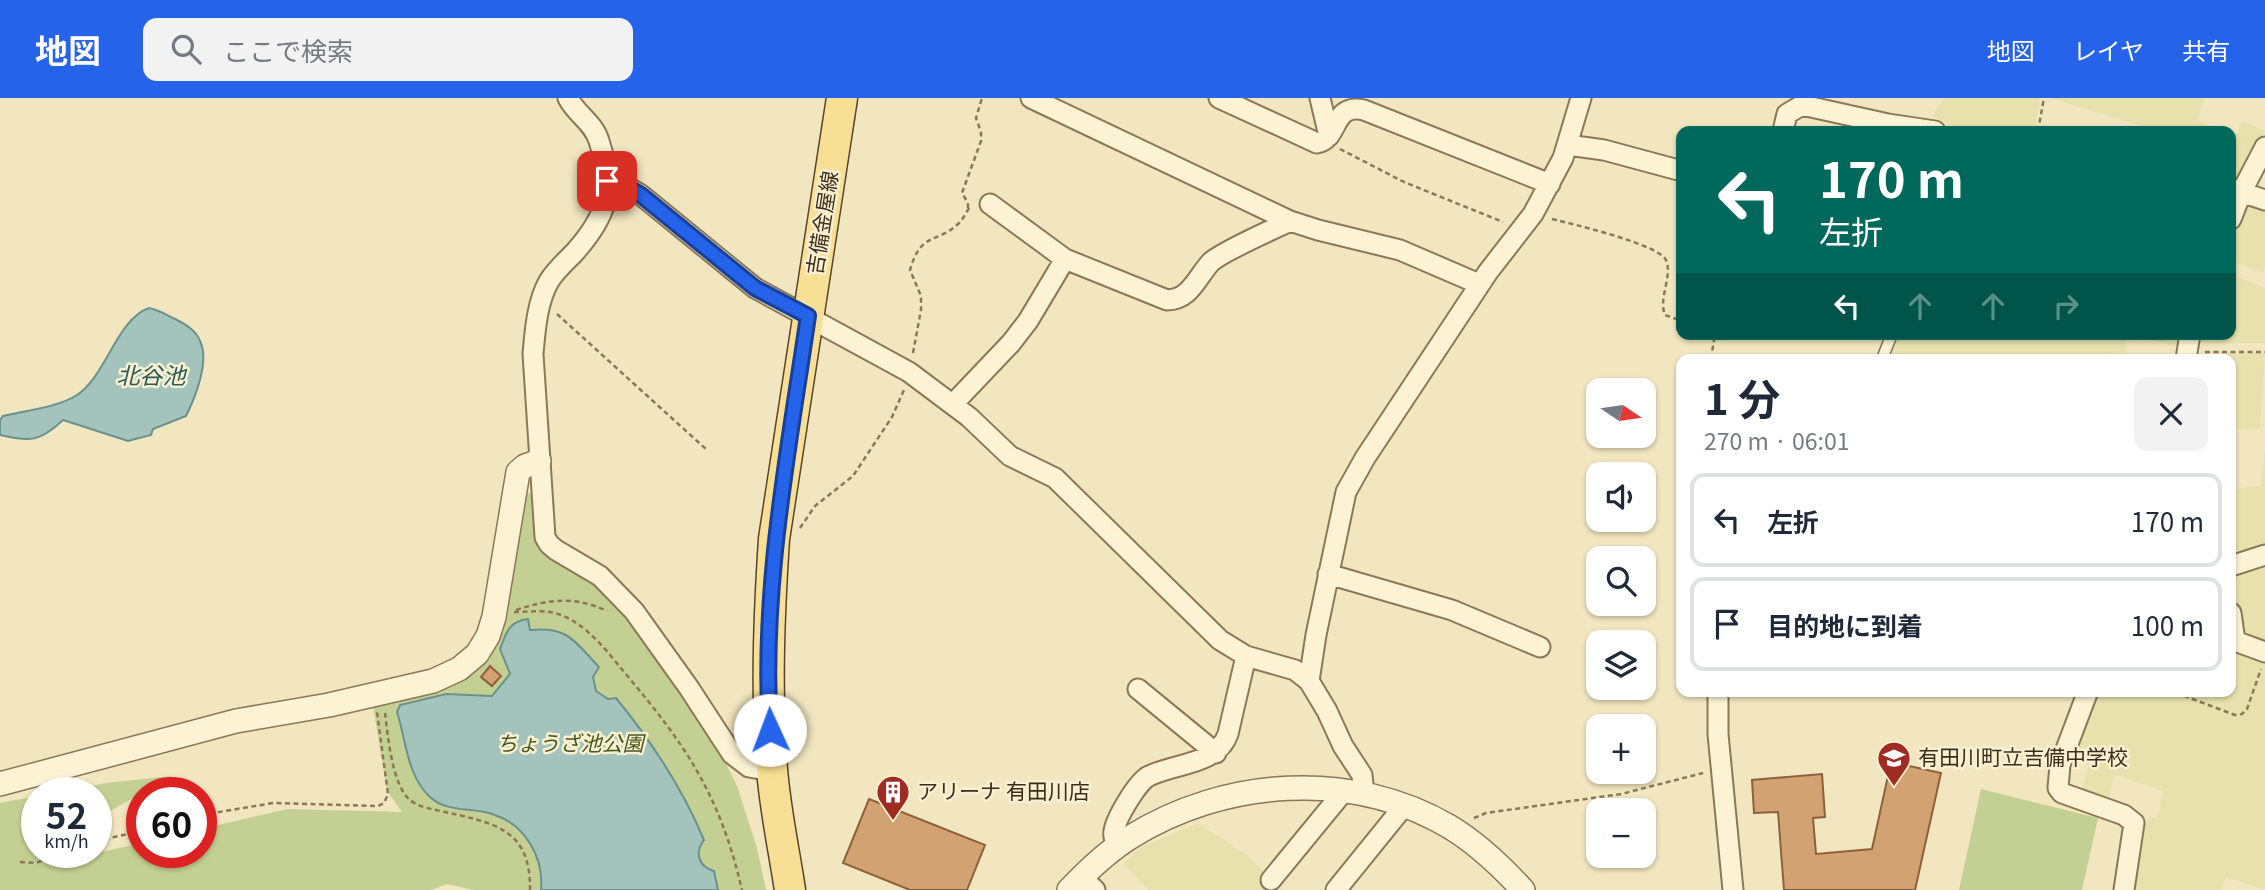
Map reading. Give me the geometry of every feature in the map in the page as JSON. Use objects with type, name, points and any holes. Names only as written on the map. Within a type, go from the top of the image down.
[{"type":"main road","name":"吉備金屋線","points":[[790,890],[772,771],[768,646],[774,539],[842,98]]},
{"type":"street","points":[[568,98],[597,134],[607,181],[606,204],[597,225],[550,280],[542,300],[533,354],[543,527],[549,544],[600,576],[634,611],[732,754],[749,767],[772,771]]},
{"type":"street","points":[[1031,98],[1290,221],[1400,250],[1479,284]]},
{"type":"street","points":[[1219,98],[1312,142],[1323,142],[1347,110],[1364,110],[1550,184]]},
{"type":"street","points":[[1320,98],[1329,136]]},
{"type":"street","points":[[1309,681],[1346,492],[1364,458],[1479,284],[1533,214],[1568,145],[1581,98]]},
{"type":"street","points":[[1784,126],[1787,114],[1802,106],[1901,126]]},
{"type":"street","points":[[1568,145],[1616,153],[1676,169]]},
{"type":"street","points":[[2265,147],[2237,190],[2265,200]]},
{"type":"street","points":[[607,181],[624,185],[641,195],[755,288],[894,363],[953,404],[1010,456],[1055,478],[1220,640],[1247,656],[1295,670],[1309,681],[1343,746],[1362,775],[1354,792],[1271,880]]},
{"type":"street","points":[[990,204],[1065,259],[1167,300],[1177,300],[1185,296],[1213,260],[1290,221]]},
{"type":"street","points":[[953,404],[1011,343],[1028,321],[1065,259]]},
{"type":"street","points":[[0,784],[236,722],[329,705],[433,681],[459,669],[477,654],[488,636],[494,617],[518,472],[539,461]]},
{"type":"street","points":[[2236,564],[2265,555]]},
{"type":"street","points":[[1328,574],[1452,610],[1540,647]]},
{"type":"street","points":[[2236,642],[2263,659]]},
{"type":"street","points":[[1118,846],[1114,839],[1117,822],[1145,779],[1216,753],[1223,746],[1247,656]]},
{"type":"street","points":[[1138,689],[1216,753]]},
{"type":"street","points":[[1718,697],[1720,769],[1733,890]]},
{"type":"street","points":[[2086,697],[2060,765],[2058,788],[2062,793],[2124,815],[2134,823],[2124,890]]},
{"type":"street","points":[[1082,886],[1118,846],[1147,828],[1185,810],[1251,792],[1302,788],[1354,792],[1404,806],[1436,819],[1503,869],[1523,890]]},
{"type":"street","points":[[1336,890],[1404,806]]},
{"type":"path","points":[[968,208],[962,193],[981,141],[976,118],[982,98]]},
{"type":"path","points":[[2039,126],[2044,98]]},
{"type":"path","points":[[1329,136],[1338,148],[1404,182],[1520,230]]},
{"type":"path","points":[[1533,214],[1628,240],[1662,256],[1667,261],[1667,270],[1662,308],[1665,315],[1676,319]]},
{"type":"path","points":[[542,300],[707,450]]},
{"type":"path","points":[[2188,348],[2265,352]]},
{"type":"path","points":[[615,615],[597,606],[568,599],[544,601],[504,611],[548,611],[559,614],[589,633],[614,659],[670,727],[705,784],[728,837],[741,890]]},
{"type":"path","points":[[2187,697],[2235,715],[2242,714],[2247,709],[2263,659]]},
{"type":"path","points":[[217,812],[273,803],[378,806],[384,803],[388,794],[379,693]]},
{"type":"path","points":[[379,693],[394,765],[408,799],[418,806],[483,821],[510,834],[522,846],[528,859],[530,890]]},
{"type":"path","points":[[1458,833],[1475,817],[1486,813],[1621,794],[1720,769]]},
{"type":"shaded area","points":[[1945,98],[2040,98],[2036,126],[1954,126],[1932,115]]},
{"type":"shaded area","points":[[2050,98],[2205,98],[2197,120],[2210,126],[2141,126]]},
{"type":"shaded area","points":[[2242,121],[2265,131],[2242,178],[2236,177],[2237,133]]},
{"type":"shaded area","points":[[2246,195],[2265,203],[2263,273],[2236,263],[2236,220]]},
{"type":"shaded area","points":[[2236,276],[2265,288],[2265,343],[2198,343],[2199,340],[2236,340]]},
{"type":"shaded area","points":[[1892,340],[2136,340],[2127,341],[2125,354],[1886,354]]},
{"type":"shaded area","points":[[2150,340],[2186,340],[2184,348]]},
{"type":"shaded area","points":[[2265,353],[2260,429],[2236,429],[2236,354],[2193,354]]},
{"type":"shaded area","points":[[2265,449],[2265,547],[2236,554],[2236,490],[2261,486]]},
{"type":"shaded area","points":[[2265,560],[2265,645],[2238,635],[2236,574]]},
{"type":"shaded area","points":[[2236,645],[2265,656],[2265,890],[2226,877],[2221,890],[2133,890],[2144,828],[2149,817],[2157,818],[2163,791],[2115,775],[2108,799],[2082,788],[2089,765],[2071,759],[2094,697],[2236,697]]},
{"type":"shaded area","points":[[1198,823],[1248,856],[1282,890],[1148,890],[1123,864],[1140,848]]},
{"type":"green space","name":"ちょうざ池公園","points":[[523,493],[534,494],[535,531],[617,602],[679,688],[722,755],[737,786],[757,848],[766,890],[473,890],[447,884],[431,890],[0,890],[0,803],[21,799],[21,868],[112,868],[112,850],[126,847],[126,868],[217,868],[217,825],[287,809],[402,812],[387,791],[373,706],[481,665]]},
{"type":"green space","points":[[126,781],[126,802],[112,810],[112,782]]},
{"type":"green space","points":[[1981,789],[2098,818],[2082,890],[1959,890]]},
{"type":"water","name":"北谷池","points":[[149,308],[186,325],[196,334],[203,349],[197,390],[186,416],[153,429],[151,435],[128,441],[63,420],[48,433],[34,438],[19,439],[0,435],[0,420],[3,416],[51,406],[77,395],[96,375],[128,324]]},
{"type":"water","points":[[528,619],[530,630],[553,630],[569,637],[599,667],[593,677],[596,691],[608,699],[616,698],[665,766],[704,840],[699,850],[700,859],[714,871],[718,890],[541,890],[536,854],[514,825],[492,814],[444,805],[430,797],[422,788],[408,757],[397,712],[400,705],[446,694],[492,696],[510,674],[500,649],[506,633],[516,622]]},
{"type":"building","points":[[490,666],[501,676],[492,686],[481,677]]},
{"type":"building","points":[[1891,762],[1941,773],[1915,890],[1784,890],[1778,812],[1754,813],[1752,780],[1822,774],[1825,817],[1813,818],[1816,854],[1872,849]]},
{"type":"building","name":"アリーナ 有田川店","points":[[869,799],[985,845],[967,890],[910,890],[843,863]]},
{"type":"place","name":"有田川町立吉備中学校","points":[[1894,788]]},
{"type":"place","name":"アリーナ 有田川店","points":[[893,822]]},
{"type":"route","points":[[607,181],[624,185],[641,195],[755,288],[808,316],[774,539],[768,646],[770,730]]}]
